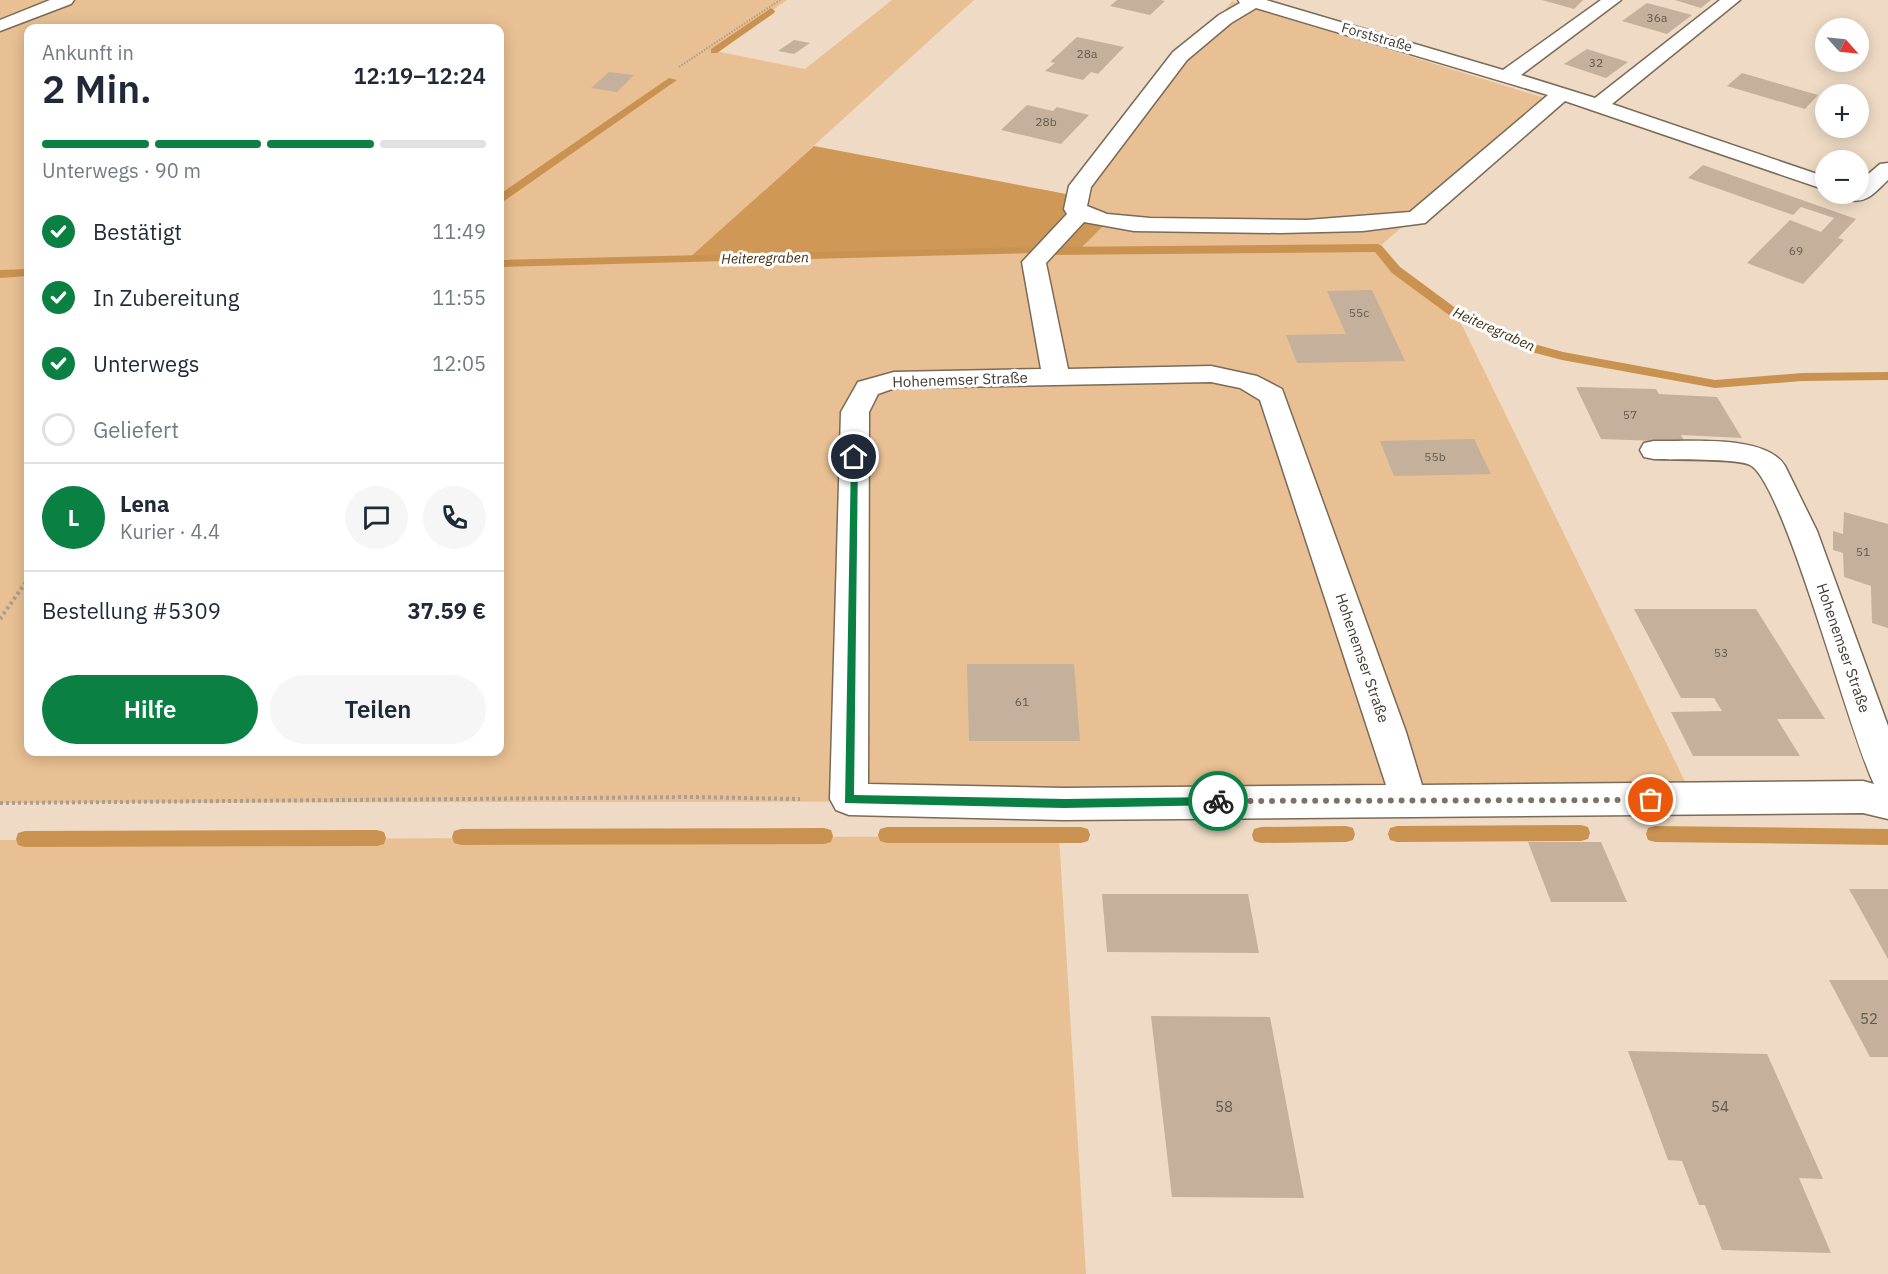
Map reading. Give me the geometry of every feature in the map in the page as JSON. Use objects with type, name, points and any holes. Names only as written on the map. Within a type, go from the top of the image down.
[{"type":"street","points":[[0,26],[65,0]]},
{"type":"street","points":[[1507,76],[1612,0]]},
{"type":"street","points":[[1599,105],[1731,0]]},
{"type":"street","points":[[1250,1],[1224,19],[1180,56],[1080,186],[1075,209],[1088,217],[1125,223],[1272,227],[1389,223],[1417,218],[1562,93]]},
{"type":"street","name":"Forststraße","points":[[1250,1],[1285,5],[1599,105],[1815,179]]},
{"type":"street","points":[[1869,190],[1888,169]]},
{"type":"street","points":[[1056,377],[1034,262],[1081,212]]},
{"type":"street","name":"Hohenemser Straße","points":[[849,799],[855,412],[867,388],[894,380],[1211,374],[1248,382],[1272,396],[1384,721],[1409,801]]},
{"type":"street","name":"Hohenemser Straße","points":[[1654,450],[1744,453],[1760,458],[1771,466],[1802,531],[1888,776]]},
{"type":"street","points":[[849,799],[1064,804],[1863,797],[1888,803]]},
{"type":"path","points":[[679,67],[780,0]]},
{"type":"path","points":[[0,619],[24,585]]},
{"type":"path","points":[[0,804],[692,797],[849,799]]},
{"type":"shaded area","points":[[0,0],[787,0],[715,51],[805,69],[892,0],[974,0],[689,259],[1077,196],[1232,1],[1548,99],[1378,248],[1396,270],[1457,315],[1694,800],[0,803]]},
{"type":"shaded area","points":[[814,146],[1077,196],[1108,221],[1079,250],[688,259]]},
{"type":"shaded area","points":[[1059,836],[1086,1274],[0,1274],[0,840]]},
{"type":"building","points":[[1117,0],[1165,1],[1150,15],[1110,6]]},
{"type":"building","points":[[1542,0],[1583,0],[1574,9]]},
{"type":"building","points":[[1675,0],[1711,0],[1701,8]]},
{"type":"building","points":[[1647,3],[1692,15],[1667,34],[1622,21]]},
{"type":"building","points":[[1077,37],[1124,47],[1098,74],[1091,72],[1083,80],[1045,71],[1055,63],[1050,62]]},
{"type":"building","points":[[794,40],[810,43],[794,54],[778,51]]},
{"type":"building","points":[[1587,49],[1628,62],[1606,78],[1564,64]]},
{"type":"building","points":[[609,72],[634,75],[617,92],[591,88]]},
{"type":"building","points":[[1742,73],[1815,94],[1815,98],[1805,109],[1727,86]]},
{"type":"building","points":[[1027,105],[1053,111],[1057,107],[1089,115],[1061,144],[1001,130]]},
{"type":"building","points":[[1703,165],[1856,219],[1838,238],[1844,240],[1803,284],[1747,263],[1790,220],[1821,232],[1834,218],[1801,207],[1793,215],[1688,178]]},
{"type":"building","points":[[1372,290],[1405,361],[1297,363],[1286,335],[1346,334],[1327,291]]},
{"type":"building","points":[[1576,387],[1656,389],[1659,394],[1717,397],[1742,438],[1681,435],[1685,442],[1601,439]]},
{"type":"building","points":[[1474,439],[1491,474],[1394,476],[1380,441]]},
{"type":"building","points":[[1844,512],[1888,524],[1888,628],[1872,623],[1871,586],[1844,577],[1843,553],[1833,550],[1833,531],[1843,534]]},
{"type":"building","points":[[1634,609],[1756,609],[1825,719],[1777,719],[1800,756],[1693,756],[1671,712],[1722,711],[1714,698],[1681,698]]},
{"type":"building","points":[[967,664],[1074,664],[1080,741],[969,741]]},
{"type":"building","points":[[1528,842],[1601,842],[1627,902],[1551,902]]},
{"type":"building","points":[[1849,889],[1888,889],[1888,959]]},
{"type":"building","points":[[1102,894],[1248,894],[1259,953],[1107,952]]},
{"type":"building","points":[[1829,980],[1888,980],[1888,1057],[1870,1057]]},
{"type":"building","points":[[1151,1016],[1270,1017],[1304,1198],[1172,1197]]},
{"type":"building","points":[[1628,1051],[1767,1054],[1823,1179],[1799,1178],[1831,1253],[1722,1250],[1705,1205],[1699,1205],[1682,1161],[1668,1160]]},
{"type":"waterway","points":[[714,51],[771,11]]},
{"type":"waterway","name":"Heiteregraben","points":[[504,196],[672,80]]},
{"type":"waterway","name":"Heiteregraben","points":[[1048,251],[1378,248],[1396,270],[1457,315],[1529,347],[1562,356],[1715,384],[1802,377],[1888,376]]},
{"type":"waterway","name":"Heiteregraben","points":[[504,264],[1030,251]]},
{"type":"waterway","points":[[0,274],[24,273]]},
{"type":"waterway","points":[[1397,834],[1581,833]]},
{"type":"waterway","points":[[1261,835],[1346,834]]},
{"type":"waterway","points":[[1655,834],[1888,837]]},
{"type":"waterway","points":[[887,835],[1081,835]]},
{"type":"waterway","points":[[461,837],[824,836]]},
{"type":"waterway","points":[[25,839],[377,838]]},
{"type":"way so far","points":[[1218,801],[1651,800]]},
{"type":"route","points":[[854,457],[849,799],[1064,804],[1218,801]]}]
